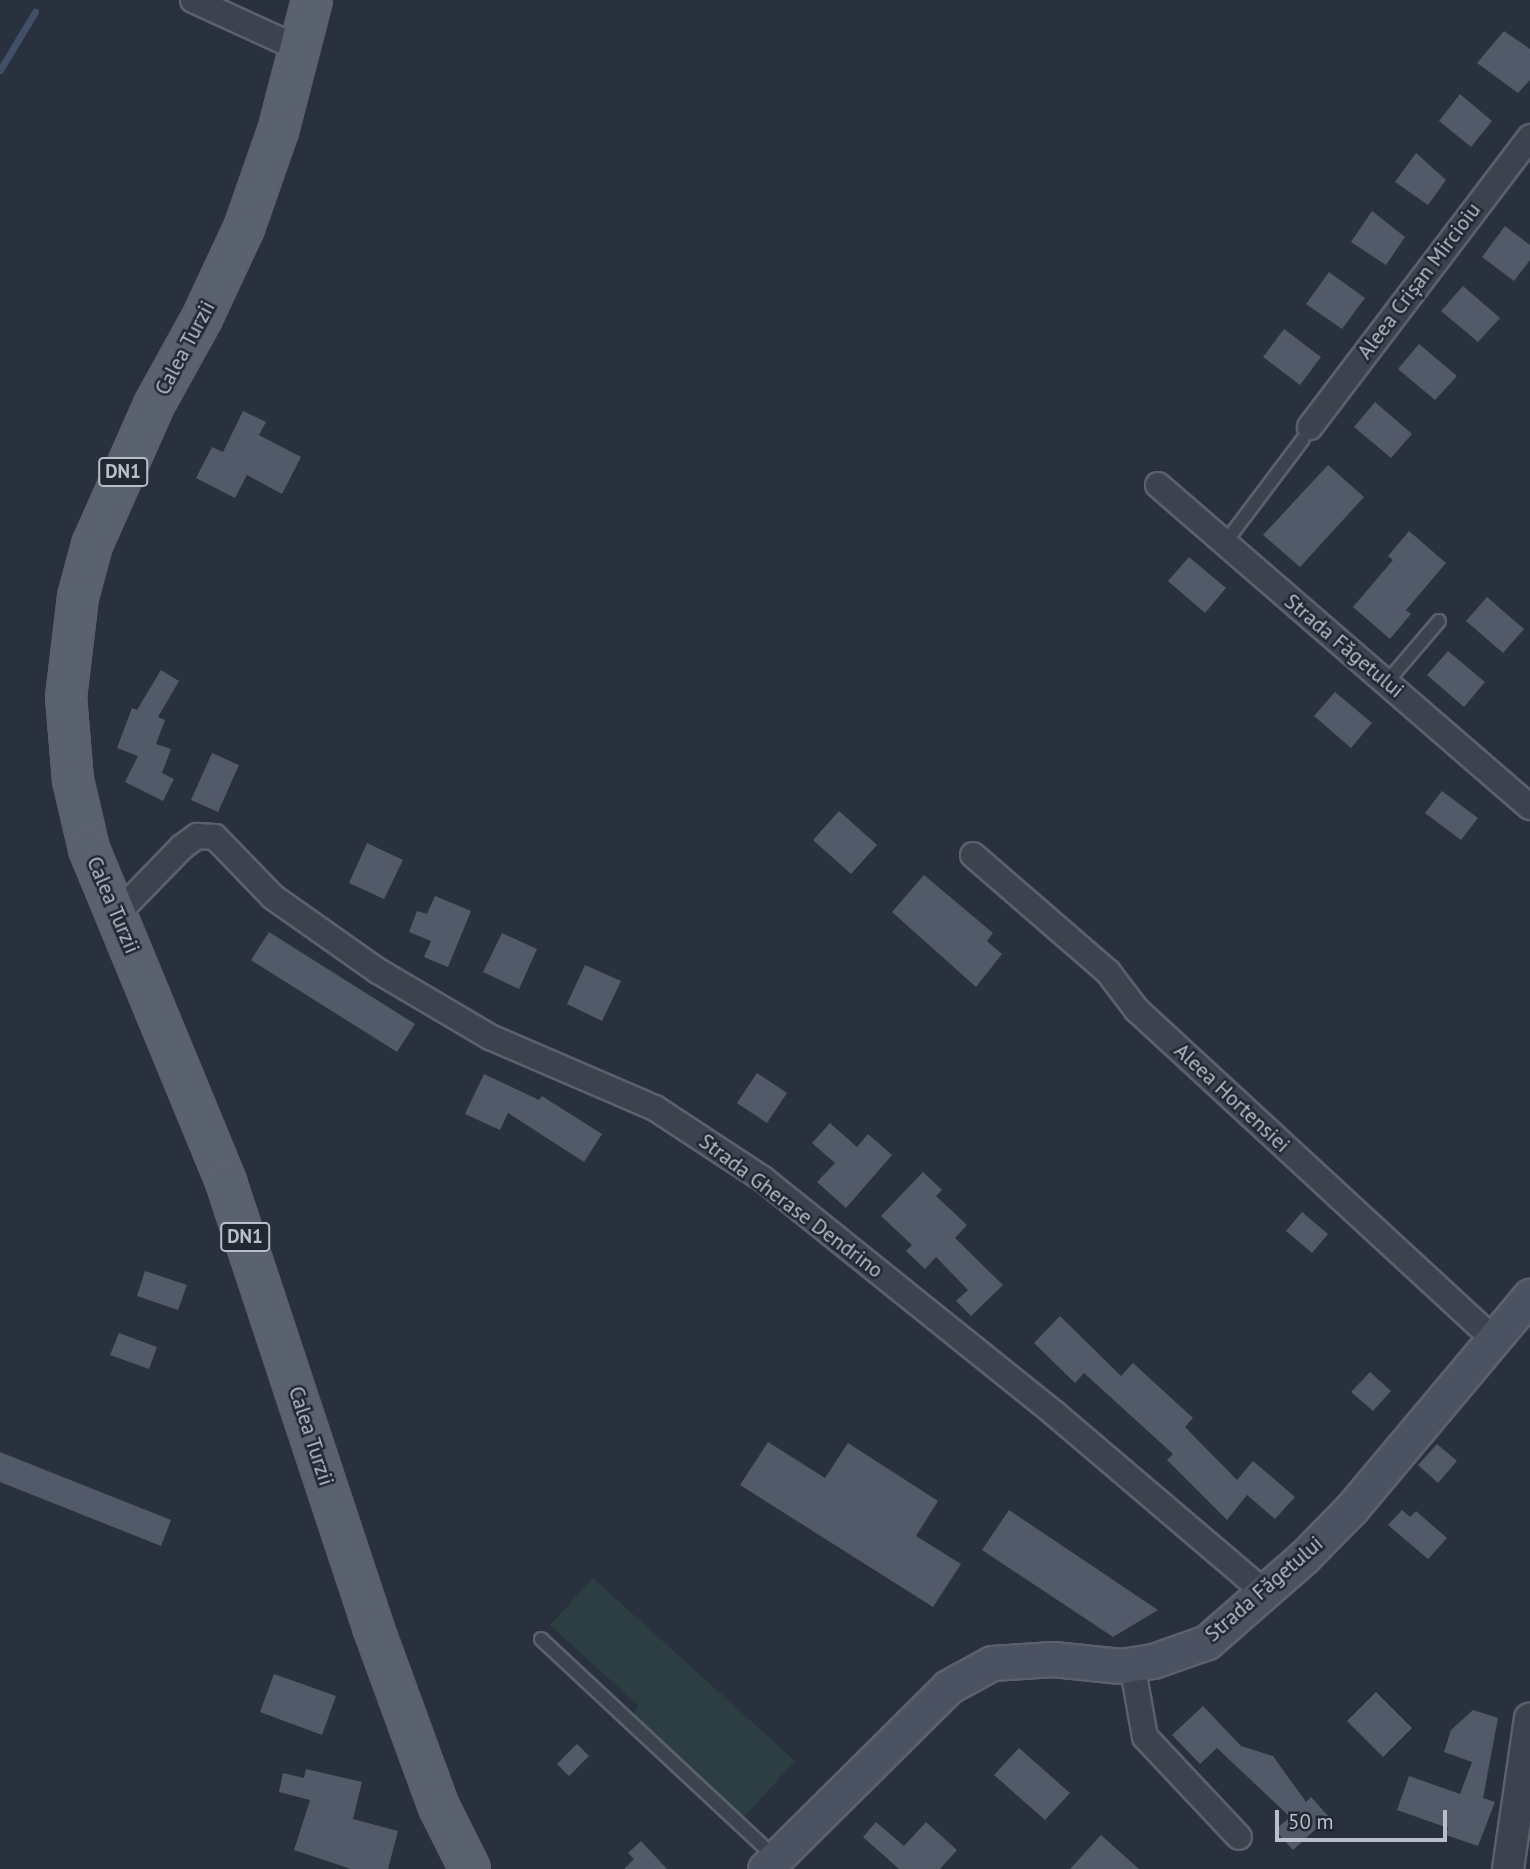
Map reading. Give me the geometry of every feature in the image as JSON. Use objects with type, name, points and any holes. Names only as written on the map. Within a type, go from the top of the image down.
[{"type":"main road","name":"Calea Turzii","points":[[312,0],[278,131],[244,228],[112,494],[78,597],[66,697],[73,779],[89,849],[226,1182],[373,1627],[439,1807],[470,1869]]},
{"type":"main road","name":"Strada Făgetului","points":[[771,1864],[897,1735],[948,1688],[992,1662],[1019,1658],[1132,1664],[1207,1642],[1265,1592],[1352,1508],[1530,1296]]},
{"type":"main road","name":"Calea Turzii","points":[[439,1807],[444,1869]]},
{"type":"street","points":[[193,0],[300,49]]},
{"type":"street","name":"Aleea Crișan Mircioiu","points":[[1306,433],[1530,136]]},
{"type":"street","name":"Strada Făgetului","points":[[1158,485],[1530,807]]},
{"type":"street","name":"Strada Gherase Dendrino","points":[[116,915],[182,847],[197,836],[215,837],[273,897],[379,971],[489,1037],[655,1108],[763,1179],[1055,1414],[1265,1592]]},
{"type":"street","name":"Aleea Hortensiei","points":[[973,855],[1108,972],[1137,1010],[1494,1340]]},
{"type":"street","points":[[1132,1664],[1145,1737],[1239,1837]]},
{"type":"street","points":[[1516,1855],[1530,1719]]},
{"type":"lane","points":[[1223,544],[1306,433]]},
{"type":"lane","points":[[1387,682],[1439,621]]},
{"type":"lane","points":[[541,1639],[771,1864]]},
{"type":"shaded area","points":[[593,1578],[795,1761],[743,1818],[631,1717],[639,1706],[550,1625]]},
{"type":"building","points":[[1504,31],[1530,49],[1530,80],[1518,93],[1477,63]]},
{"type":"building","points":[[1460,94],[1492,121],[1471,147],[1439,121]]},
{"type":"building","points":[[1416,153],[1446,180],[1428,205],[1395,182]]},
{"type":"building","points":[[1372,211],[1405,237],[1386,265],[1351,242]]},
{"type":"building","points":[[1505,226],[1530,245],[1530,260],[1514,281],[1482,257]]},
{"type":"building","points":[[1329,272],[1365,298],[1342,329],[1306,304]]},
{"type":"building","points":[[1463,286],[1500,318],[1478,342],[1441,311]]},
{"type":"building","points":[[1284,329],[1321,357],[1300,385],[1263,357]]},
{"type":"building","points":[[1419,344],[1457,376],[1435,400],[1398,369]]},
{"type":"building","points":[[1375,402],[1412,434],[1391,458],[1354,427]]},
{"type":"building","points":[[243,411],[266,422],[259,435],[301,457],[282,494],[247,475],[235,498],[196,478],[212,447],[223,452]]},
{"type":"building","points":[[1328,465],[1364,497],[1300,567],[1263,535]]},
{"type":"building","points":[[1409,531],[1446,563],[1406,610],[1411,614],[1390,639],[1353,607],[1393,560],[1388,556]]},
{"type":"building","points":[[1189,557],[1226,588],[1205,613],[1168,581]]},
{"type":"building","points":[[1487,597],[1524,629],[1503,653],[1466,621]]},
{"type":"building","points":[[1448,651],[1485,682],[1464,707],[1427,675]]},
{"type":"building","points":[[161,670],[179,681],[158,717],[165,720],[156,744],[171,749],[162,773],[174,779],[163,801],[125,782],[138,756],[117,748],[132,708],[137,710]]},
{"type":"building","points":[[1335,692],[1372,723],[1351,748],[1314,716]]},
{"type":"building","points":[[212,753],[239,765],[218,812],[191,800]]},
{"type":"building","points":[[1442,791],[1478,818],[1461,840],[1425,813]]},
{"type":"building","points":[[839,811],[877,845],[851,874],[813,840]]},
{"type":"building","points":[[367,843],[403,860],[384,899],[349,883]]},
{"type":"building","points":[[924,875],[993,933],[987,941],[1002,954],[976,987],[892,912]]},
{"type":"building","points":[[435,896],[471,911],[448,967],[424,957],[431,941],[409,932],[417,911],[427,914]]},
{"type":"building","points":[[269,932],[415,1024],[397,1052],[251,960]]},
{"type":"building","points":[[502,933],[537,949],[519,989],[483,972]]},
{"type":"building","points":[[585,965],[621,981],[602,1021],[567,1004]]},
{"type":"building","points":[[757,1073],[787,1093],[767,1123],[737,1103]]},
{"type":"building","points":[[484,1074],[539,1100],[542,1096],[602,1134],[584,1162],[508,1113],[500,1130],[465,1114]]},
{"type":"building","points":[[830,1123],[857,1147],[868,1134],[892,1155],[846,1208],[817,1182],[835,1163],[812,1143]]},
{"type":"building","points":[[923,1172],[942,1190],[936,1196],[967,1225],[955,1238],[1003,1285],[971,1316],[956,1301],[968,1290],[936,1257],[925,1269],[906,1251],[912,1245],[881,1216]]},
{"type":"building","points":[[1302,1212],[1328,1234],[1312,1253],[1286,1231]]},
{"type":"building","points":[[145,1271],[187,1285],[178,1310],[137,1296]]},
{"type":"building","points":[[1060,1316],[1121,1376],[1133,1363],[1193,1418],[1185,1427],[1237,1480],[1253,1461],[1295,1497],[1275,1519],[1247,1495],[1227,1520],[1167,1460],[1173,1454],[1084,1373],[1075,1383],[1034,1343]]},
{"type":"building","points":[[119,1333],[157,1347],[149,1369],[110,1355]]},
{"type":"building","points":[[1370,1372],[1391,1391],[1373,1411],[1351,1392]]},
{"type":"building","points":[[768,1442],[825,1478],[848,1443],[938,1501],[916,1536],[961,1564],[933,1607],[740,1485]]},
{"type":"building","points":[[1437,1444],[1457,1461],[1438,1483],[1418,1465]]},
{"type":"building","points":[[0,1452],[171,1520],[161,1546],[0,1482]]},
{"type":"building","points":[[1009,1510],[1158,1610],[1113,1637],[982,1550]]},
{"type":"building","points":[[1402,1510],[1410,1517],[1416,1511],[1447,1538],[1428,1559],[1388,1525]]},
{"type":"building","points":[[274,1674],[336,1696],[322,1735],[260,1712]]},
{"type":"building","points":[[1376,1692],[1412,1728],[1383,1757],[1347,1721]]},
{"type":"building","points":[[1203,1706],[1241,1746],[1273,1756],[1306,1802],[1311,1797],[1329,1817],[1293,1850],[1275,1830],[1290,1817],[1217,1748],[1200,1764],[1172,1735]]},
{"type":"building","points":[[1473,1710],[1498,1718],[1483,1798],[1495,1802],[1478,1846],[1446,1835],[1448,1828],[1397,1810],[1409,1776],[1460,1794],[1472,1762],[1444,1752],[1451,1730]]},
{"type":"building","points":[[577,1744],[589,1756],[569,1776],[557,1764]]},
{"type":"building","points":[[1019,1748],[1070,1793],[1045,1820],[994,1775]]},
{"type":"building","points":[[306,1769],[362,1782],[353,1819],[398,1831],[388,1869],[351,1869],[294,1850],[310,1800],[279,1792],[283,1773],[304,1778]]},
{"type":"building","points":[[876,1822],[904,1846],[926,1822],[957,1850],[940,1869],[899,1869],[863,1837]]},
{"type":"building","points":[[1101,1835],[1139,1869],[1070,1869]]},
{"type":"building","points":[[641,1841],[667,1869],[624,1869],[634,1859],[628,1853]]},
{"type":"waterway","points":[[0,70],[35,12]]}]
